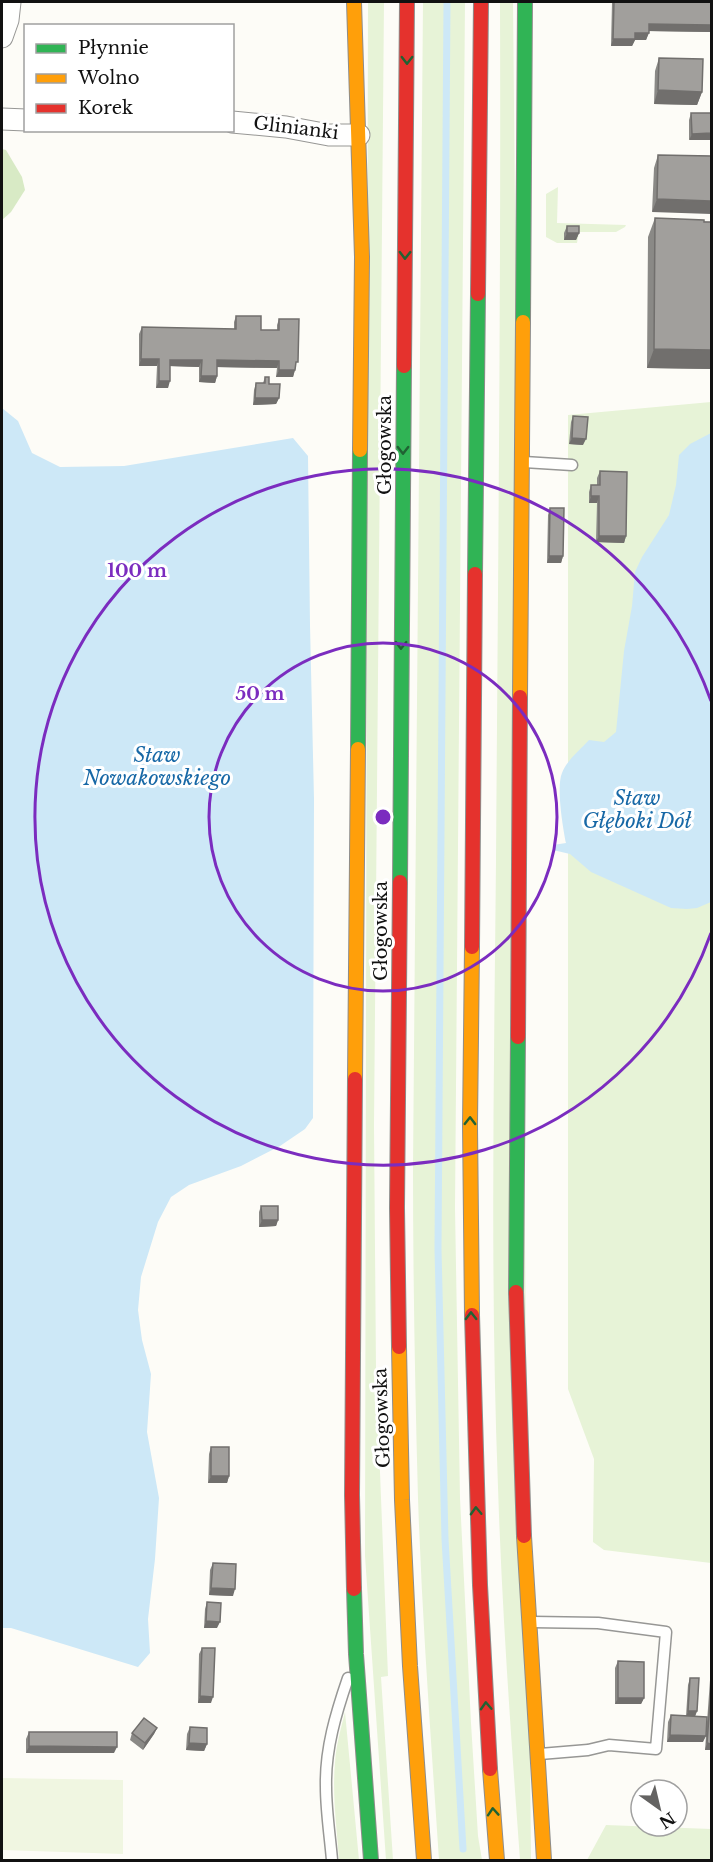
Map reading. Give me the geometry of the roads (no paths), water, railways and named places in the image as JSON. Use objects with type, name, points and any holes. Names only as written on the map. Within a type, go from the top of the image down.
[{"type":"street","points":[[2,37],[8,20],[10,2]]},
{"type":"street","name":"Głogowska","points":[[354,2],[362,257],[352,1495],[356,1654],[371,1860]]},
{"type":"street","name":"Głogowska","points":[[407,2],[397,1208],[398,1334],[404,1536],[424,1860]]},
{"type":"street","points":[[480,2],[470,1125],[471,1292],[479,1579],[497,1860]]},
{"type":"street","points":[[525,2],[516,1280],[528,1622],[544,1860]]},
{"type":"street","points":[[2,119],[24,120]]},
{"type":"street","name":"Glinianki","points":[[234,122],[286,127],[321,134],[359,135]]},
{"type":"lane","points":[[522,461],[572,465]]},
{"type":"lane","points":[[528,1622],[598,1623],[666,1632],[656,1749],[609,1745],[588,1750],[536,1754]]},
{"type":"lane","points":[[332,1860],[326,1785],[327,1762],[338,1707],[356,1654]]},
{"type":"water","name":"Staw Nowakowskiego","points":[[2,408],[18,421],[32,453],[60,467],[124,466],[293,438],[308,456],[314,799],[313,1118],[305,1129],[280,1146],[241,1166],[189,1185],[171,1197],[158,1222],[141,1277],[138,1310],[142,1340],[151,1374],[147,1432],[159,1498],[148,1619],[150,1653],[138,1667],[11,1628],[2,1628]]},
{"type":"water","name":"Staw Głęboki Dół","points":[[711,433],[711,902],[697,908],[671,908],[591,872],[570,854],[553,850],[553,845],[566,843],[560,797],[560,779],[564,768],[589,740],[604,742],[616,732],[635,572],[669,515],[676,485],[679,455],[690,444]]},
{"type":"waterway","points":[[447,2],[438,1249],[445,1539],[463,1849]]}]
